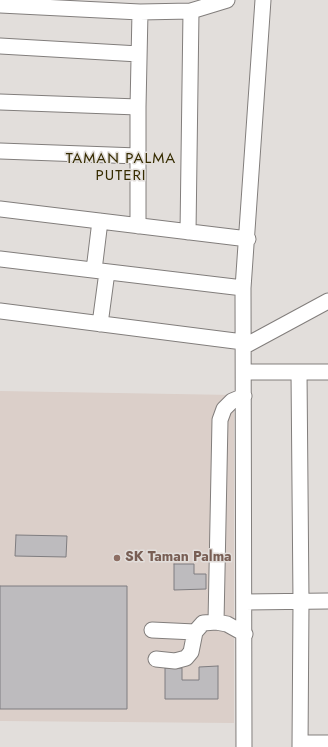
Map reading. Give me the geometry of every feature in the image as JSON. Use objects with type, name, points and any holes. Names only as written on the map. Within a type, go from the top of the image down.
[{"type":"street","points":[[0,5],[140,12],[191,11],[227,0]]},
{"type":"street","points":[[244,747],[245,602],[243,288],[248,239],[263,0]]},
{"type":"street","points":[[188,232],[191,11]]},
{"type":"street","points":[[138,226],[140,12]]},
{"type":"street","points":[[0,46],[139,54]]},
{"type":"street","points":[[0,102],[138,107]]},
{"type":"street","points":[[0,151],[138,156]]},
{"type":"street","points":[[0,209],[248,239]]},
{"type":"street","points":[[100,221],[100,324]]},
{"type":"street","points":[[0,260],[243,288]]},
{"type":"street","points":[[0,311],[243,344],[328,301]]},
{"type":"street","points":[[244,372],[328,372]]},
{"type":"street","points":[[299,372],[301,602],[300,745],[328,743]]},
{"type":"street","points":[[216,622],[220,420],[224,409],[232,401],[244,396]]},
{"type":"street","points":[[245,602],[328,601]]},
{"type":"street","points":[[156,659],[175,661],[186,658],[191,652],[195,632],[203,623],[216,622],[236,628],[245,634]]},
{"type":"street","points":[[152,630],[195,632]]},
{"type":"shaded area","name":"SK Taman Palma","points":[[0,391],[234,395],[234,723],[0,721]]},
{"type":"building","points":[[16,535],[67,536],[66,557],[15,556]]},
{"type":"building","points":[[174,564],[194,564],[194,574],[206,574],[206,589],[174,590]]},
{"type":"building","points":[[0,586],[127,586],[127,709],[0,709]]},
{"type":"building","points":[[218,666],[218,699],[165,699],[165,668],[182,668],[182,680],[199,680],[199,667]]},
{"type":"place","name":"SK Taman Palma","points":[[117,558]]},
{"type":"district","name":"TAMAN PALMA PUTERI","points":[[121,168]]}]
